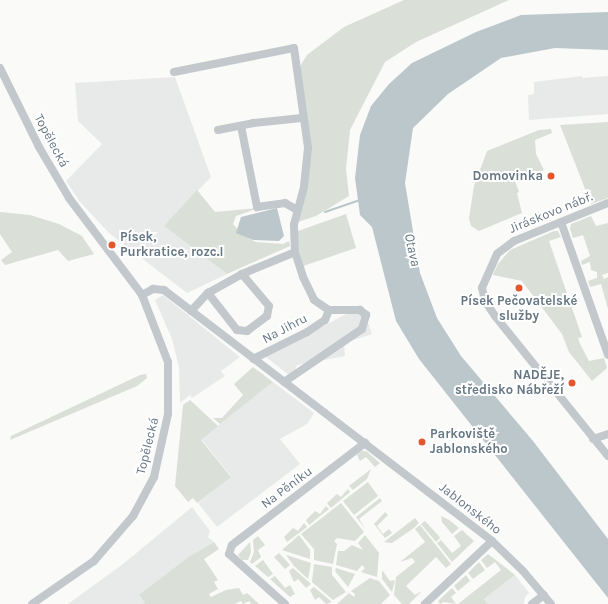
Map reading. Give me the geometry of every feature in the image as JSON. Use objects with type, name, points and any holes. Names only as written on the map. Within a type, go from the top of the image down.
[{"type":"street","name":"Na Jihru","points":[[174,72],[294,48],[302,118],[308,148],[304,187],[294,225],[295,252],[303,277],[314,300],[329,310],[325,320],[307,332],[254,359]]},
{"type":"street","name":"Topělecká","points":[[0,68],[69,198],[142,295],[168,362],[168,414],[154,477],[133,516],[94,561],[32,604]]},
{"type":"street","points":[[218,130],[302,118]]},
{"type":"street","points":[[241,126],[257,207],[285,203],[298,210]]},
{"type":"street","name":"Jiráskovo nábř.","points":[[593,438],[495,316],[485,301],[482,288],[488,269],[503,248],[514,241],[608,203]]},
{"type":"street","points":[[561,222],[608,355]]},
{"type":"street","points":[[191,311],[208,292],[242,274],[295,252]]},
{"type":"street","points":[[208,292],[237,330],[247,331],[267,316],[269,306],[242,274]]},
{"type":"street","points":[[142,295],[153,288],[164,290],[365,444]]},
{"type":"street","points":[[284,382],[362,330],[366,315],[360,310],[329,310]]},
{"type":"street","points":[[608,434],[593,438],[608,456]]},
{"type":"street","name":"Jablonského","points":[[365,444],[492,541],[523,570],[551,604]]},
{"type":"street","name":"Na Pěníku","points":[[285,604],[229,554],[232,545],[365,444]]},
{"type":"street","points":[[425,604],[435,601],[492,541]]},
{"type":"street","points":[[532,604],[544,595]]},
{"type":"shaded area","points":[[404,0],[509,0],[416,42],[385,62],[350,130],[346,169],[349,196],[316,216],[298,222],[309,167],[300,67],[307,55],[344,27]]},
{"type":"shaded area","points":[[582,76],[582,78],[608,76],[608,114],[529,120],[528,95],[534,94],[534,82]]},
{"type":"shaded area","points":[[175,77],[211,177],[164,226],[227,274],[187,293],[109,233],[80,202],[66,181],[102,144],[78,121],[75,83]]},
{"type":"shaded area","points":[[608,122],[608,198],[591,204],[560,125]]},
{"type":"shaded area","points":[[551,129],[552,133],[535,140],[536,154],[544,170],[526,177],[525,173],[514,178],[519,192],[517,193],[522,213],[479,231],[471,226],[469,218],[474,186],[487,151],[539,130]]},
{"type":"shaded area","points":[[197,190],[215,212],[259,208],[236,216],[233,224],[244,236],[256,242],[283,244],[289,241],[290,246],[227,274],[164,226]]},
{"type":"shaded area","points":[[0,212],[30,215],[59,224],[82,236],[94,254],[68,261],[58,250],[5,265],[1,260],[12,252],[0,234]]},
{"type":"shaded area","points":[[346,214],[356,248],[303,266],[298,246],[298,231]]},
{"type":"shaded area","points":[[591,216],[596,226],[608,223],[608,273],[602,275],[604,279],[608,277],[608,309],[601,284],[590,287],[588,281],[597,278],[597,272],[591,270],[590,262],[582,265],[581,261],[590,256],[583,235],[573,238],[570,229],[571,224]]},
{"type":"shaded area","points":[[554,231],[558,231],[561,237],[549,241],[582,337],[578,338],[580,344],[589,361],[604,358],[607,368],[592,381],[569,352],[562,334],[522,281],[493,275],[498,264],[510,250]]},
{"type":"shaded area","points":[[163,295],[240,357],[221,371],[225,376],[192,398],[190,395],[180,403],[179,367],[172,339],[155,300]]},
{"type":"shaded area","points":[[350,312],[365,314],[372,334],[344,343],[345,356],[297,365],[293,378],[262,354],[303,337]]},
{"type":"shaded area","points":[[253,367],[273,382],[220,424],[213,418],[222,418],[243,395],[234,384]]},
{"type":"shaded area","points":[[146,374],[147,378],[137,386],[10,440],[11,436],[140,375]]},
{"type":"shaded area","points":[[273,382],[314,413],[307,424],[280,439],[300,464],[217,527],[198,503],[231,476],[201,439]]},
{"type":"shaded area","points":[[190,400],[218,426],[201,440],[231,477],[197,503],[193,498],[188,502],[175,486],[183,405]]},
{"type":"shaded area","points":[[361,451],[366,451],[380,463],[375,467],[366,457],[360,461],[357,455]]},
{"type":"shaded area","points":[[371,469],[367,479],[353,490],[349,486]]},
{"type":"shaded area","points":[[368,482],[378,496],[354,515],[343,501]]},
{"type":"shaded area","points":[[348,489],[350,492],[331,508],[327,503],[337,494],[341,497]]},
{"type":"shaded area","points":[[380,498],[382,501],[359,519],[366,530],[356,517]]},
{"type":"shaded area","points":[[341,503],[364,532],[355,541],[337,538],[334,541],[337,544],[333,564],[314,560],[314,549],[301,534]]},
{"type":"shaded area","points":[[326,506],[329,509],[309,525],[306,520],[315,511],[320,514]]},
{"type":"shaded area","points":[[192,507],[210,531],[208,537],[214,542],[198,551],[139,596],[145,604],[68,604],[123,564]]},
{"type":"shaded area","points":[[385,512],[388,515],[377,526],[383,534],[389,529],[392,533],[385,538],[374,524]]},
{"type":"shaded area","points":[[441,516],[459,528],[452,534],[442,522]]},
{"type":"shaded area","points":[[415,518],[419,523],[414,528],[392,543],[384,542]]},
{"type":"shaded area","points":[[425,521],[440,538],[436,542],[421,524]]},
{"type":"shaded area","points":[[304,523],[307,527],[287,542],[284,537],[293,528],[298,531]]},
{"type":"shaded area","points":[[420,525],[451,564],[446,568],[436,557],[406,586],[415,595],[422,591],[409,604],[402,604],[394,595],[396,577],[415,562],[412,558],[400,562],[425,542],[415,529]]},
{"type":"shaded area","points":[[462,530],[474,541],[452,562],[437,543],[441,540],[452,553],[461,546],[454,536]]},
{"type":"shaded area","points":[[299,535],[310,550],[310,559],[282,550]]},
{"type":"shaded area","points":[[365,535],[379,553],[377,577],[361,572],[365,568],[362,565],[357,571],[336,565],[338,551],[344,551],[352,545],[363,550],[358,543]]},
{"type":"shaded area","points":[[258,536],[265,545],[258,550],[261,557],[252,564],[250,562],[254,552],[253,540]]},
{"type":"shaded area","points":[[214,542],[219,549],[204,559],[218,580],[214,582],[218,589],[209,594],[211,597],[226,590],[239,588],[243,595],[247,593],[259,604],[251,604],[249,601],[243,604],[241,601],[235,604],[145,604],[139,595],[190,556]]},
{"type":"shaded area","points":[[250,542],[251,552],[248,560],[242,560],[238,555]]},
{"type":"shaded area","points":[[279,553],[290,565],[285,569],[274,557]]},
{"type":"shaded area","points":[[488,554],[515,575],[484,599],[488,604],[458,604],[501,570],[495,562],[487,568],[481,560]]},
{"type":"shaded area","points":[[286,555],[311,563],[308,579],[294,566]]},
{"type":"shaded area","points":[[263,560],[273,574],[268,577],[255,566]]},
{"type":"shaded area","points":[[479,562],[485,570],[473,579],[468,573]]},
{"type":"shaded area","points":[[314,564],[332,567],[332,575],[346,592],[333,600],[312,582]]},
{"type":"shaded area","points":[[293,568],[311,584],[306,588],[298,579],[294,582],[289,571]]},
{"type":"shaded area","points":[[336,568],[355,574],[348,587],[335,571]]},
{"type":"shaded area","points":[[382,570],[390,581],[395,580],[392,592],[382,579]]},
{"type":"shaded area","points":[[466,575],[470,581],[458,591],[454,586]]},
{"type":"shaded area","points":[[515,575],[529,593],[525,597],[524,604],[488,604],[484,599]]},
{"type":"shaded area","points":[[275,576],[285,588],[290,585],[295,594],[290,597],[270,579]]},
{"type":"shaded area","points":[[370,578],[379,581],[390,595],[381,604],[337,604],[349,593],[354,597],[355,594],[351,591]]},
{"type":"shaded area","points":[[314,587],[332,602],[326,604],[319,597],[315,600],[310,590]]},
{"type":"shaded area","points":[[452,588],[456,593],[451,597],[456,604],[444,602],[440,604],[438,601]]},
{"type":"water","name":"Otava","points":[[608,12],[608,50],[555,48],[501,58],[448,94],[413,128],[405,183],[420,273],[437,318],[461,356],[533,441],[608,539],[608,598],[419,359],[396,321],[372,227],[360,215],[355,178],[360,135],[371,106],[389,84],[412,63],[476,32],[521,15]]},
{"type":"water","points":[[277,208],[284,236],[279,241],[253,240],[236,233],[241,217]]},
{"type":"waterway","points":[[325,212],[360,200]]},
{"type":"place","name":"Domovinka","points":[[551,176]]},
{"type":"place","name":"Písek, Purkratice, rozc.I","points":[[112,245]]},
{"type":"place","name":"Písek Pečovatelské služby","points":[[519,288]]},
{"type":"place","name":"NADĚJE, středisko Nábřeží","points":[[572,383]]},
{"type":"place","name":"Parkoviště Jablonského","points":[[422,442]]}]
